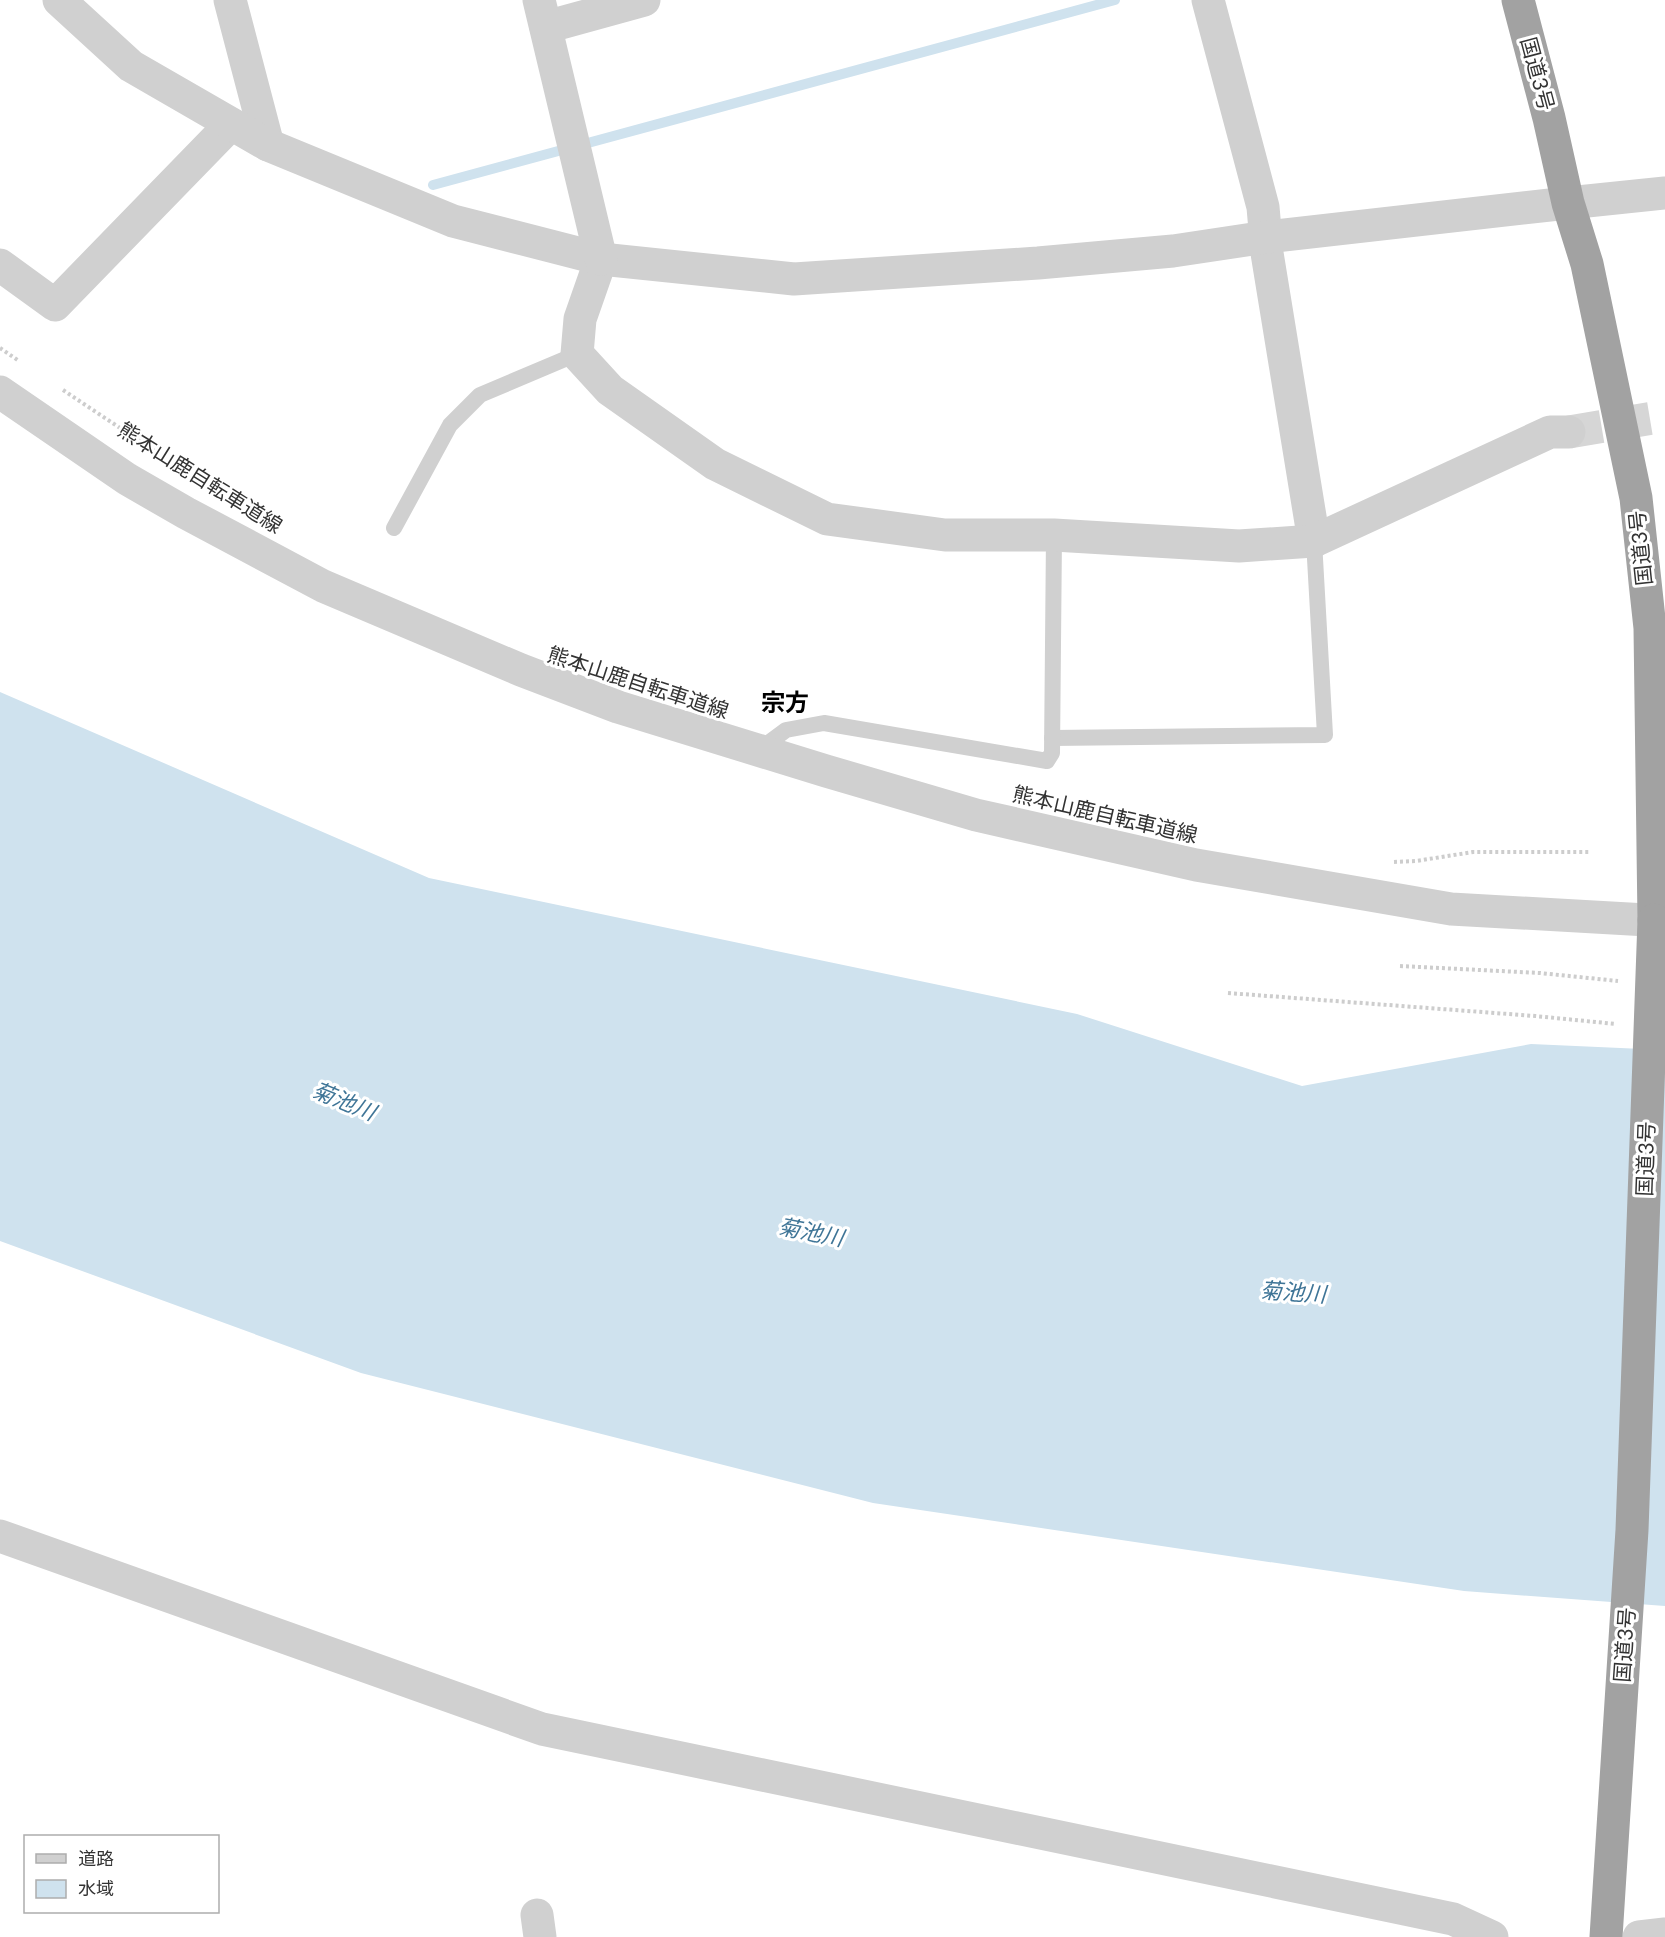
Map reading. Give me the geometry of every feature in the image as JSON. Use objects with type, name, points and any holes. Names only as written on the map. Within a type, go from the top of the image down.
[{"type":"highway","name":"国道3号","points":[[1518,0],[1549,118],[1568,203],[1587,264],[1636,498],[1650,628],[1660,921],[1632,1530],[1606,1937]]},
{"type":"street","points":[[59,0],[131,66],[268,145],[453,221],[601,259],[794,279],[1049,262],[1173,251],[1266,237],[1665,193]]},
{"type":"street","points":[[230,0],[268,145]]},
{"type":"street","points":[[644,0],[542,13],[601,259],[580,319],[577,354],[610,390],[715,464],[827,519],[945,535],[1054,536],[1239,546],[1314,541],[1550,432],[1569,432]]},
{"type":"street","points":[[1208,0],[1263,207],[1314,541]]},
{"type":"street","points":[[0,265],[55,305],[231,124]]},
{"type":"street","points":[[0,392],[127,479],[323,586],[521,670],[607,702],[976,815],[1196,865],[1451,909],[1660,921]]},
{"type":"street","points":[[0,1536],[542,1729],[1453,1919],[1492,1937]]},
{"type":"street","points":[[1639,1937],[1665,1934]]},
{"type":"lane","points":[[394,528],[450,425],[480,395],[577,354]]},
{"type":"lane","points":[[759,750],[786,730],[824,723],[1047,762],[1052,753],[1054,536]]},
{"type":"lane","points":[[1052,738],[1325,735],[1314,541]]},
{"type":"path","points":[[0,348],[28,367]]},
{"type":"path","name":"熊本山鹿自転車道線","points":[[56,385],[162,457]]},
{"type":"path","points":[[1385,862],[1416,861],[1473,852],[1590,852]]},
{"type":"path","points":[[1400,966],[1540,973],[1620,981]]},
{"type":"path","points":[[1228,993],[1618,1024]]},
{"type":"water","name":"菊池川","points":[[0,692],[429,878],[1077,1014],[1302,1086],[1531,1044],[1665,1050],[1665,1606],[1464,1591],[873,1503],[361,1373],[0,1241]]},
{"type":"waterway","points":[[433,185],[1115,0]]},
{"type":"tunnel","points":[[1569,432],[1665,416]]},
{"type":"district","name":"宗方","points":[[785,703]]}]
